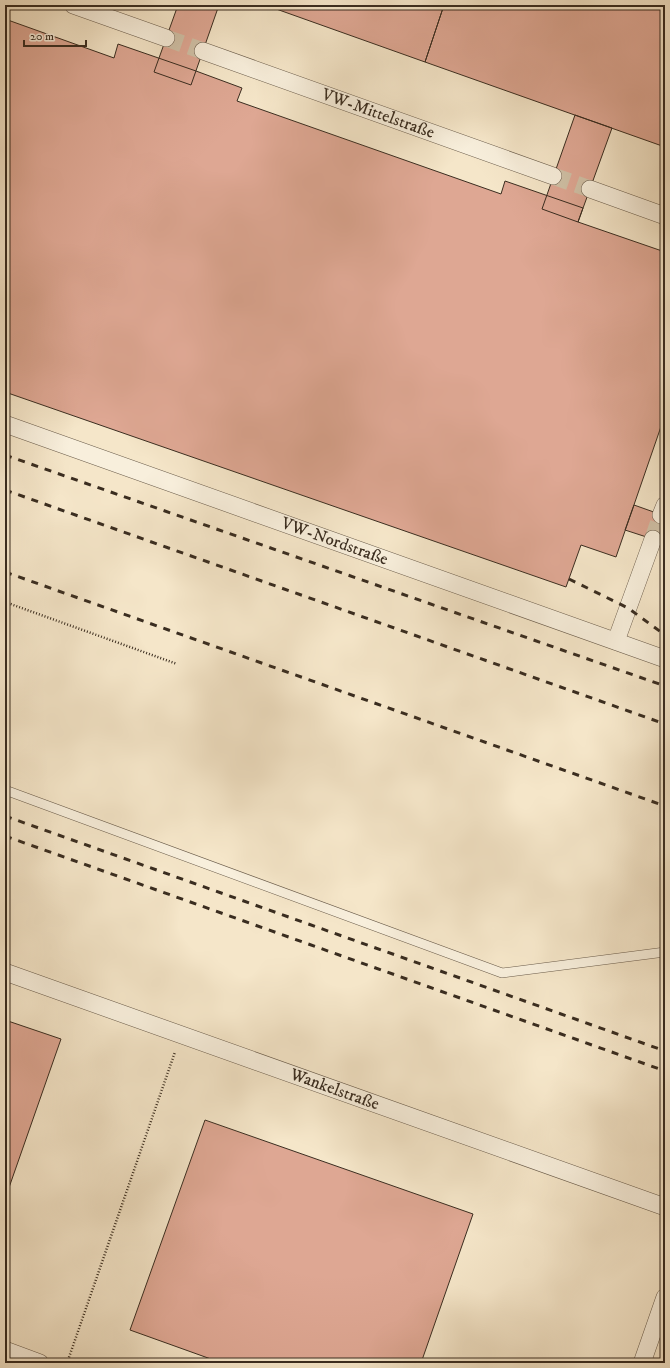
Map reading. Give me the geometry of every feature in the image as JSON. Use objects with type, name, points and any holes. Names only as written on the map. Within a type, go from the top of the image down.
[{"type":"street","points":[[73,5],[166,38]]},
{"type":"street","name":"VW-Mittelstraße","points":[[203,51],[553,176]]},
{"type":"street","points":[[590,189],[665,216]]},
{"type":"street","name":"VW-Nordstraße","points":[[5,424],[665,659]]},
{"type":"street","points":[[616,641],[653,539]]},
{"type":"street","name":"Wankelstraße","points":[[5,972],[665,1207]]},
{"type":"street","points":[[642,1363],[665,1297]]},
{"type":"street","points":[[5,1350],[40,1363]]},
{"type":"lane","points":[[5,790],[502,973],[665,952]]},
{"type":"path","points":[[5,602],[177,664]]},
{"type":"path","points":[[67,1363],[181,1035]]},
{"type":"building","points":[[178,5],[219,5],[191,85],[154,72]]},
{"type":"building","points":[[265,5],[444,5],[425,62]]},
{"type":"building","points":[[444,5],[665,5],[665,147],[425,62]]},
{"type":"building","points":[[5,19],[114,58],[118,44],[196,71],[242,88],[237,101],[501,194],[505,181],[583,208],[578,222],[665,252],[665,415],[616,557],[581,545],[566,587],[5,392]]},
{"type":"building","points":[[575,115],[612,128],[578,222],[542,209]]},
{"type":"building","points":[[634,505],[665,516],[665,543],[625,530]]},
{"type":"building","points":[[5,1020],[61,1039],[5,1199]]},
{"type":"building","points":[[205,1120],[473,1214],[421,1363],[222,1363],[130,1330]]},
{"type":"tunnel","points":[[166,38],[203,51]]},
{"type":"tunnel","points":[[553,176],[590,189]]},
{"type":"tunnel","points":[[653,539],[661,515]]},
{"type":"railway","points":[[5,455],[665,686]]},
{"type":"railway","points":[[5,490],[665,724]]},
{"type":"railway","points":[[5,572],[665,806]]},
{"type":"railway","points":[[569,579],[628,608],[665,635]]},
{"type":"railway","points":[[5,816],[665,1051]]},
{"type":"railway","points":[[5,836],[665,1071]]}]
